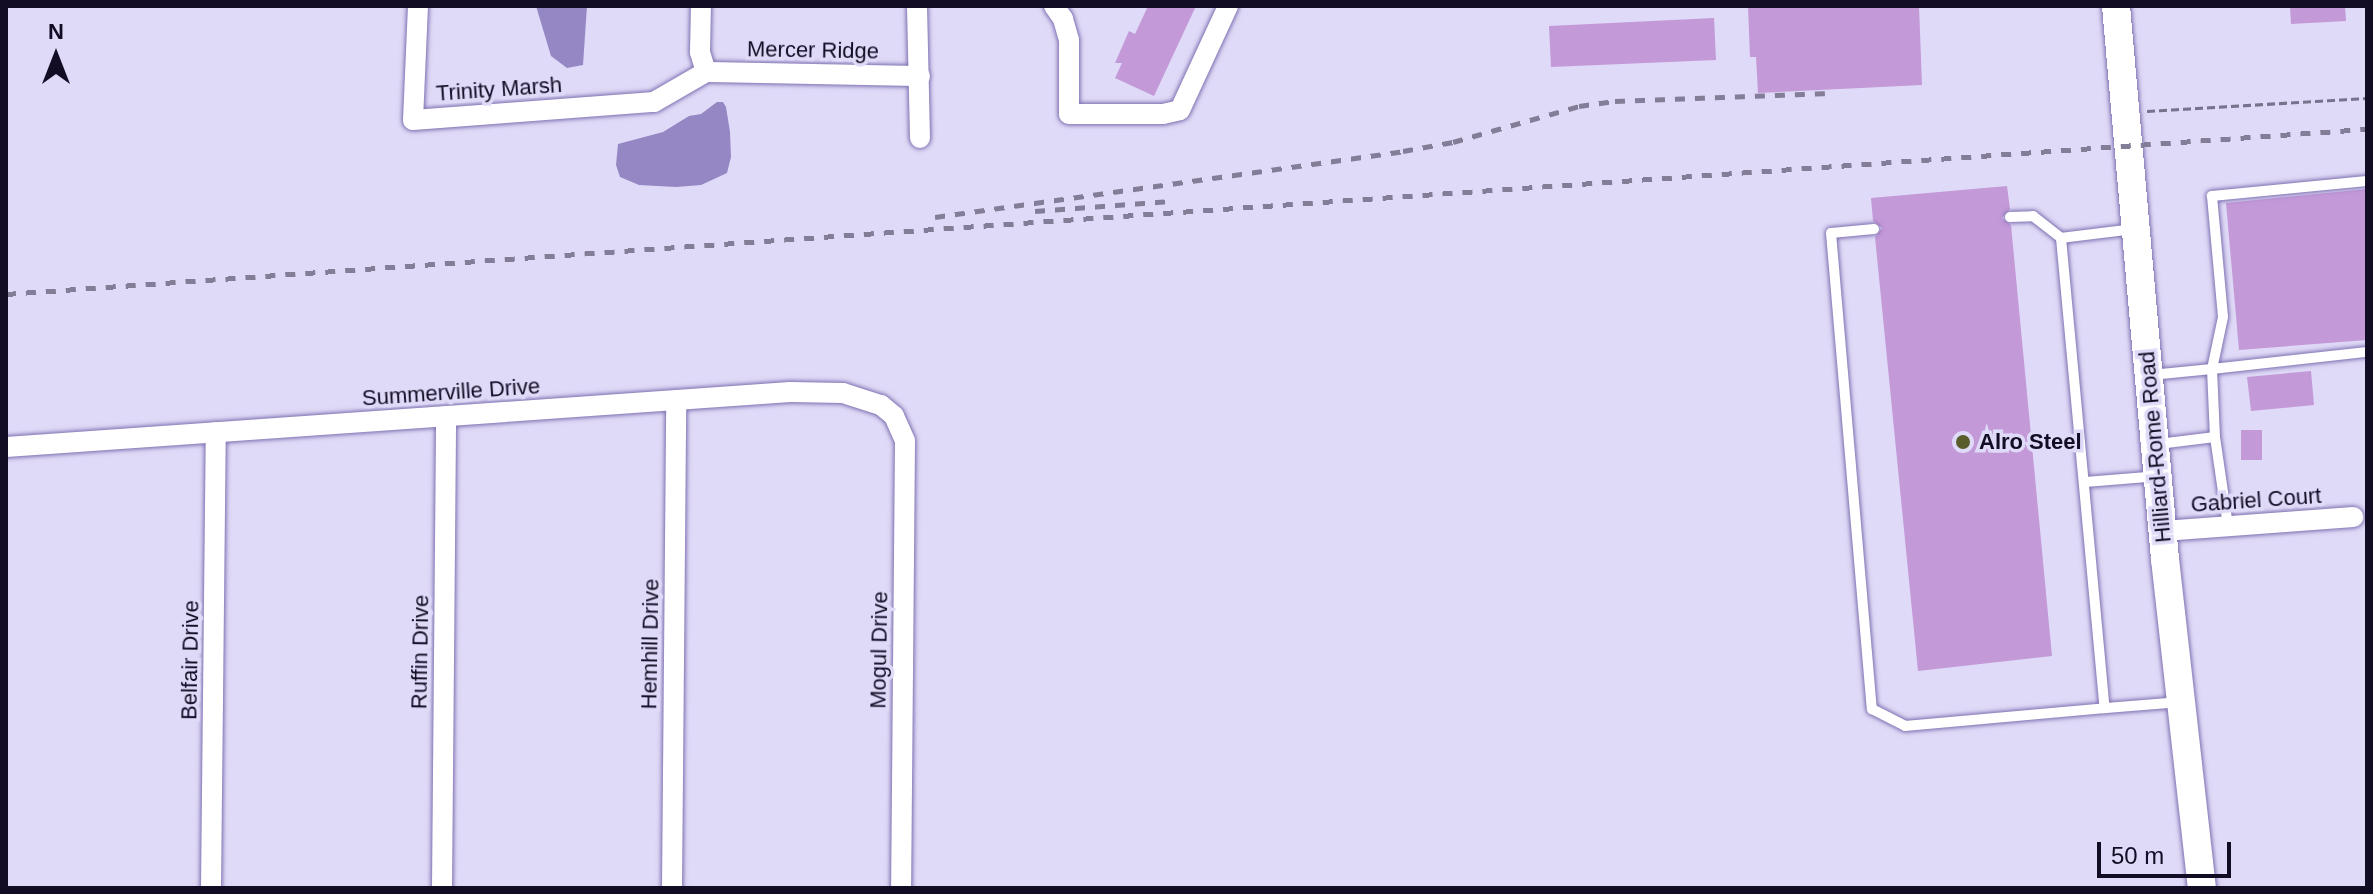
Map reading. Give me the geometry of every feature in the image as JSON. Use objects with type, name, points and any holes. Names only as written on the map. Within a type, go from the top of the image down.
[{"type":"main road","name":"Hilliard-Rome Road","points":[[2116,6],[2163,531],[2202,888]]},
{"type":"street","name":"Trinity Marsh","points":[[418,6],[413,120],[654,102],[706,72]]},
{"type":"street","points":[[701,6],[700,52],[706,72]]},
{"type":"street","points":[[917,6],[920,138]]},
{"type":"street","points":[[1054,6],[1063,19],[1069,40],[1069,114],[1163,114],[1180,110],[1228,6]]},
{"type":"street","name":"Mercer Ridge","points":[[706,72],[920,76]]},
{"type":"street","name":"Summerville Drive","points":[[6,447],[790,392],[843,393],[881,405],[894,416]]},
{"type":"street","name":"Hemhill Drive","points":[[672,888],[676,400]]},
{"type":"street","name":"Ruffin Drive","points":[[442,888],[446,416]]},
{"type":"street","name":"Mogul Drive","points":[[894,416],[905,441],[901,888]]},
{"type":"street","name":"Belfair Drive","points":[[211,888],[216,432]]},
{"type":"street","name":"Gabriel Court","points":[[2163,531],[2360,516]]},
{"type":"lane","points":[[2228,526],[2215,437],[2212,369],[2223,317],[2212,196],[2367,181]]},
{"type":"lane","points":[[2010,217],[2033,216],[2061,238],[2136,229]]},
{"type":"lane","points":[[1874,229],[1831,233],[1872,709],[1905,726],[2180,702]]},
{"type":"lane","points":[[2061,238],[2105,708]]},
{"type":"lane","points":[[2149,375],[2367,352]]},
{"type":"lane","points":[[2155,445],[2215,437]]},
{"type":"lane","points":[[2084,482],[2158,476]]},
{"type":"path","points":[[2126,111],[2367,98]]},
{"type":"shaded area","points":[[536,6],[587,6],[583,65],[567,68],[551,56]]},
{"type":"shaded area","points":[[717,102],[723,102],[726,107],[730,132],[731,157],[727,173],[701,185],[676,187],[639,185],[620,177],[616,165],[618,144],[663,132],[689,116],[701,114]]},
{"type":"building","points":[[1148,6],[1196,6],[1154,96],[1115,78],[1122,63],[1115,63],[1129,31],[1135,34]]},
{"type":"building","points":[[1748,6],[1919,6],[1922,85],[1758,93],[1756,57],[1750,57]]},
{"type":"building","points":[[2290,6],[2345,6],[2346,21],[2291,24]]},
{"type":"building","points":[[1714,18],[1716,60],[1551,67],[1549,26]]},
{"type":"building","name":"Alro Steel","points":[[2007,186],[2010,209],[2002,218],[2011,225],[2052,656],[1918,671],[1875,237],[1882,228],[1873,221],[1871,198]]},
{"type":"building","points":[[2367,189],[2367,340],[2239,350],[2226,203]]},
{"type":"building","points":[[2311,371],[2314,405],[2251,411],[2247,377]]},
{"type":"building","points":[[2241,430],[2262,430],[2262,460],[2241,460]]},
{"type":"railway","points":[[935,217],[1403,151],[1453,142],[1579,106],[1615,101],[1830,93]]},
{"type":"railway","points":[[6,294],[2367,129]]},
{"type":"railway","points":[[1035,211],[1171,201]]},
{"type":"place","name":"Alro Steel","points":[[1963,442]]}]
